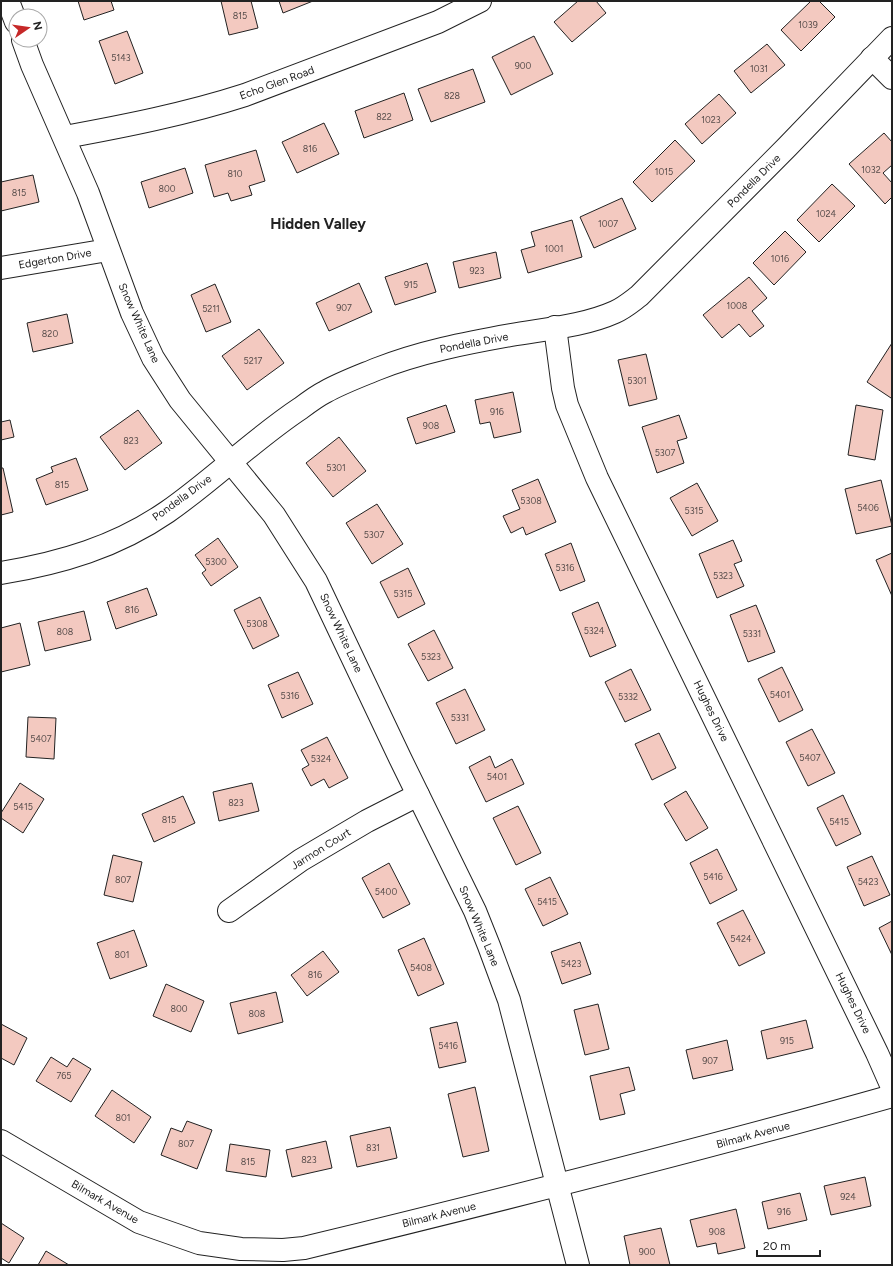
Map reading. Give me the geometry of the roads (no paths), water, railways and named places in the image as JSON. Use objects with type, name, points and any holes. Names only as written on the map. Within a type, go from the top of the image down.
[{"type":"street","name":"Echo Glen Road","points":[[65,137],[152,120],[245,95],[438,22],[480,1]]},
{"type":"street","name":"Pondella Drive","points":[[1,573],[35,567],[81,555],[124,537],[165,514],[280,422],[325,392],[376,369],[402,359],[456,345],[590,321],[614,312],[639,296],[892,38]]},
{"type":"street","name":"Snow White Lane","points":[[26,48],[88,193],[132,313],[153,358],[180,400],[274,515],[316,581],[475,912],[509,1000],[578,1265]]},
{"type":"street","points":[[872,58],[892,78]]},
{"type":"street","name":"Edgerton Drive","points":[[1,268],[108,250]]},
{"type":"street","name":"Hughes Drive","points":[[556,327],[563,388],[567,405],[597,478],[877,1053],[892,1087]]},
{"type":"street","name":"Jarmon Court","points":[[228,911],[301,860],[367,821],[418,795]]},
{"type":"street","name":"Bilmark Avenue","points":[[1,1141],[139,1222],[199,1243],[241,1249],[283,1250],[304,1248],[557,1186],[766,1132],[892,1096]]},
{"type":"district","name":"Hidden Valley","points":[[318,224]]}]
